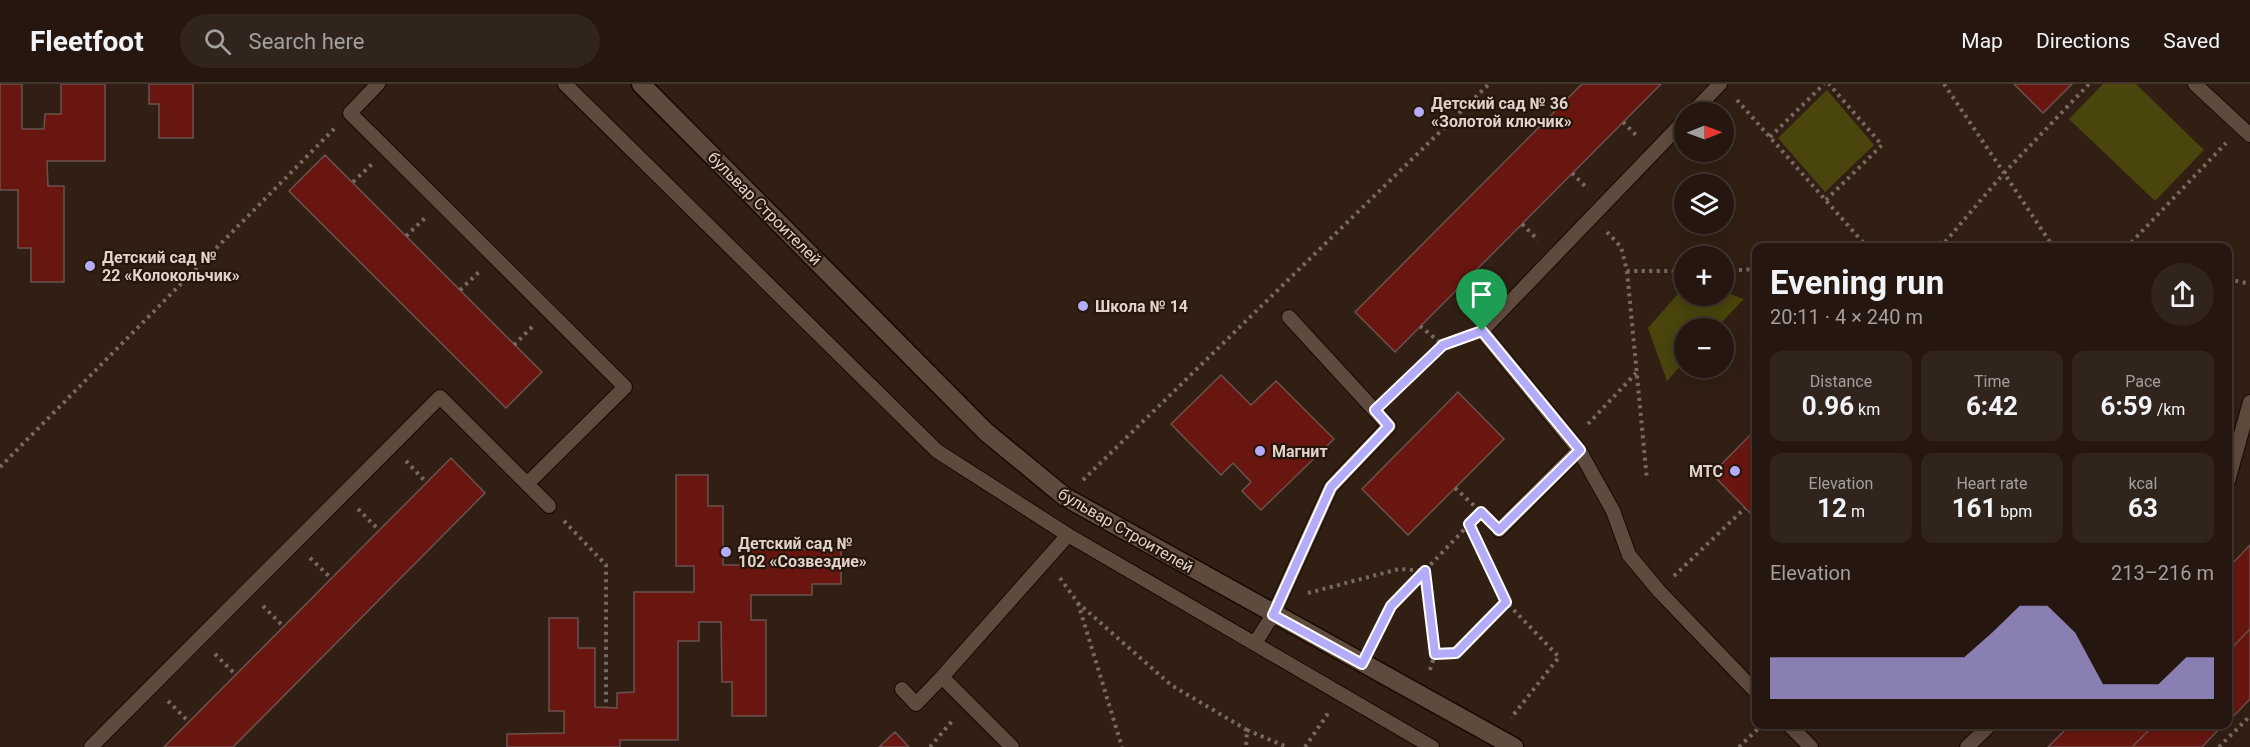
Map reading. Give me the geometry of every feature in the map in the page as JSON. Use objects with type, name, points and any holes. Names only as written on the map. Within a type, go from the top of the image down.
[{"type":"street","name":"бульвар Строителей","points":[[641,84],[986,432],[1065,497],[1276,608],[1362,664],[1514,747]]},
{"type":"lane","points":[[378,84],[350,113],[625,387],[527,484]]},
{"type":"lane","points":[[565,84],[937,451],[1068,536],[1432,747]]},
{"type":"lane","points":[[2195,84],[2246,131]]},
{"type":"lane","points":[[1707,102],[1726,88]]},
{"type":"lane","points":[[1674,131],[1482,331],[1576,446],[1613,511],[1629,555],[1659,591],[1752,688]]},
{"type":"lane","points":[[1256,643],[1276,608],[1331,487],[1389,426],[1289,318]]},
{"type":"lane","points":[[91,747],[440,397],[549,506]]},
{"type":"lane","points":[[2232,467],[2250,402]]},
{"type":"lane","points":[[1499,530],[1576,446]]},
{"type":"lane","points":[[902,689],[916,704],[1068,536]]},
{"type":"lane","points":[[942,677],[1012,747]]},
{"type":"lane","points":[[1793,729],[1811,747]]},
{"type":"lane","points":[[1967,747],[1986,729]]},
{"type":"path","points":[[1065,497],[1489,84]]},
{"type":"path","points":[[1770,137],[1827,84],[1882,145],[1826,200]]},
{"type":"path","points":[[1944,84],[2051,243]]},
{"type":"path","points":[[1939,243],[1945,242],[2004,173],[2089,84]]},
{"type":"path","points":[[1726,88],[1864,243]]},
{"type":"path","points":[[0,467],[350,113]]},
{"type":"path","points":[[2131,243],[2246,131]]},
{"type":"path","points":[[1592,217],[1621,247],[1627,271],[1647,480]]},
{"type":"path","points":[[1734,270],[1752,269]]},
{"type":"path","points":[[1627,271],[1674,271]]},
{"type":"path","points":[[2232,280],[2250,284]]},
{"type":"path","points":[[1420,326],[1443,345]]},
{"type":"path","points":[[1375,410],[1443,345],[1482,331]]},
{"type":"path","points":[[1576,446],[1637,372]]},
{"type":"path","points":[[1455,488],[1499,530]]},
{"type":"path","points":[[549,506],[606,565],[606,707]]},
{"type":"path","points":[[1659,591],[1745,508]]},
{"type":"path","points":[[1362,664],[1391,606],[1481,512]]},
{"type":"path","points":[[1469,524],[1506,602],[1559,657],[1496,737]]},
{"type":"path","points":[[1047,560],[1078,603],[1171,685],[1247,730],[1287,747]]},
{"type":"path","points":[[1276,608],[1399,569],[1425,571]]},
{"type":"path","points":[[1422,696],[1435,654],[1425,571]]},
{"type":"path","points":[[1435,654],[1456,653],[1506,602]]},
{"type":"path","points":[[1078,603],[1122,747]]},
{"type":"path","points":[[1305,747],[1342,694]]},
{"type":"path","points":[[930,747],[967,702]]},
{"type":"path","points":[[2218,747],[2250,716]]},
{"type":"path","points":[[1739,747],[1757,729]]},
{"type":"path","points":[[1246,747],[1247,730]]},
{"type":"shaded area","points":[[2103,84],[2136,84],[2204,150],[2155,201],[2069,119]]},
{"type":"shaded area","points":[[1827,90],[1874,145],[1825,192],[1778,138]]},
{"type":"shaded area","points":[[1734,296],[1744,299],[1726,318],[1674,318],[1674,373],[1667,381],[1648,328],[1674,298],[1674,306],[1734,306]]},
{"type":"building","points":[[0,84],[22,84],[22,129],[44,129],[45,114],[61,114],[61,84],[105,84],[105,161],[47,161],[48,186],[64,186],[64,282],[31,282],[31,248],[18,248],[18,190],[0,190]]},
{"type":"building","points":[[149,84],[193,84],[193,138],[159,138],[159,104],[149,104]]},
{"type":"building","points":[[1582,84],[1661,84],[1395,352],[1355,312]]},
{"type":"building","points":[[2014,84],[2072,84],[2043,113]]},
{"type":"building","points":[[325,155],[542,372],[506,408],[289,191]]},
{"type":"building","name":"Магнит","points":[[1221,375],[1251,405],[1276,381],[1334,439],[1261,510],[1242,491],[1251,482],[1233,463],[1221,475],[1171,424]]},
{"type":"building","points":[[1458,392],[1504,439],[1408,535],[1362,489]]},
{"type":"building","name":"МТС","points":[[1752,433],[1752,515],[1712,474]]},
{"type":"building","points":[[451,458],[485,493],[233,747],[164,747]]},
{"type":"building","points":[[676,475],[708,475],[708,506],[723,506],[723,565],[750,565],[750,549],[841,549],[841,584],[812,584],[812,595],[751,595],[751,620],[766,620],[766,716],[732,716],[732,682],[722,682],[721,622],[699,622],[699,641],[678,641],[678,740],[620,740],[620,747],[507,747],[507,734],[564,733],[564,711],[549,711],[549,618],[578,618],[578,648],[595,648],[595,707],[617,708],[617,693],[634,692],[634,592],[694,592],[694,566],[676,566]]},
{"type":"building","points":[[2250,545],[2250,629],[2232,648],[2232,564]]},
{"type":"building","points":[[2250,629],[2250,699],[2232,718],[2232,648]]},
{"type":"building","points":[[2066,729],[2150,729],[2132,747],[2048,747]]},
{"type":"building","points":[[2150,729],[2219,729],[2202,747],[2132,747]]},
{"type":"building","points":[[895,732],[909,747],[879,747]]},
{"type":"place","name":"Детский сад № 36 «Золотой ключик»","points":[[1419,112]]},
{"type":"place","name":"Детский сад № 22 «Колокольчик»","points":[[90,266]]},
{"type":"place","name":"Школа № 14","points":[[1083,306]]},
{"type":"place","name":"Магнит","points":[[1260,451]]},
{"type":"place","name":"МТС","points":[[1735,471]]},
{"type":"place","name":"Детский сад № 102 «Созвездие»","points":[[726,552]]},
{"type":"route","points":[[1482,331],[1580,450],[1499,530],[1481,512],[1469,524],[1506,602],[1456,653],[1435,654],[1425,571],[1391,606],[1362,664],[1273,615],[1331,487],[1389,426],[1375,410],[1443,345],[1482,331]]}]
